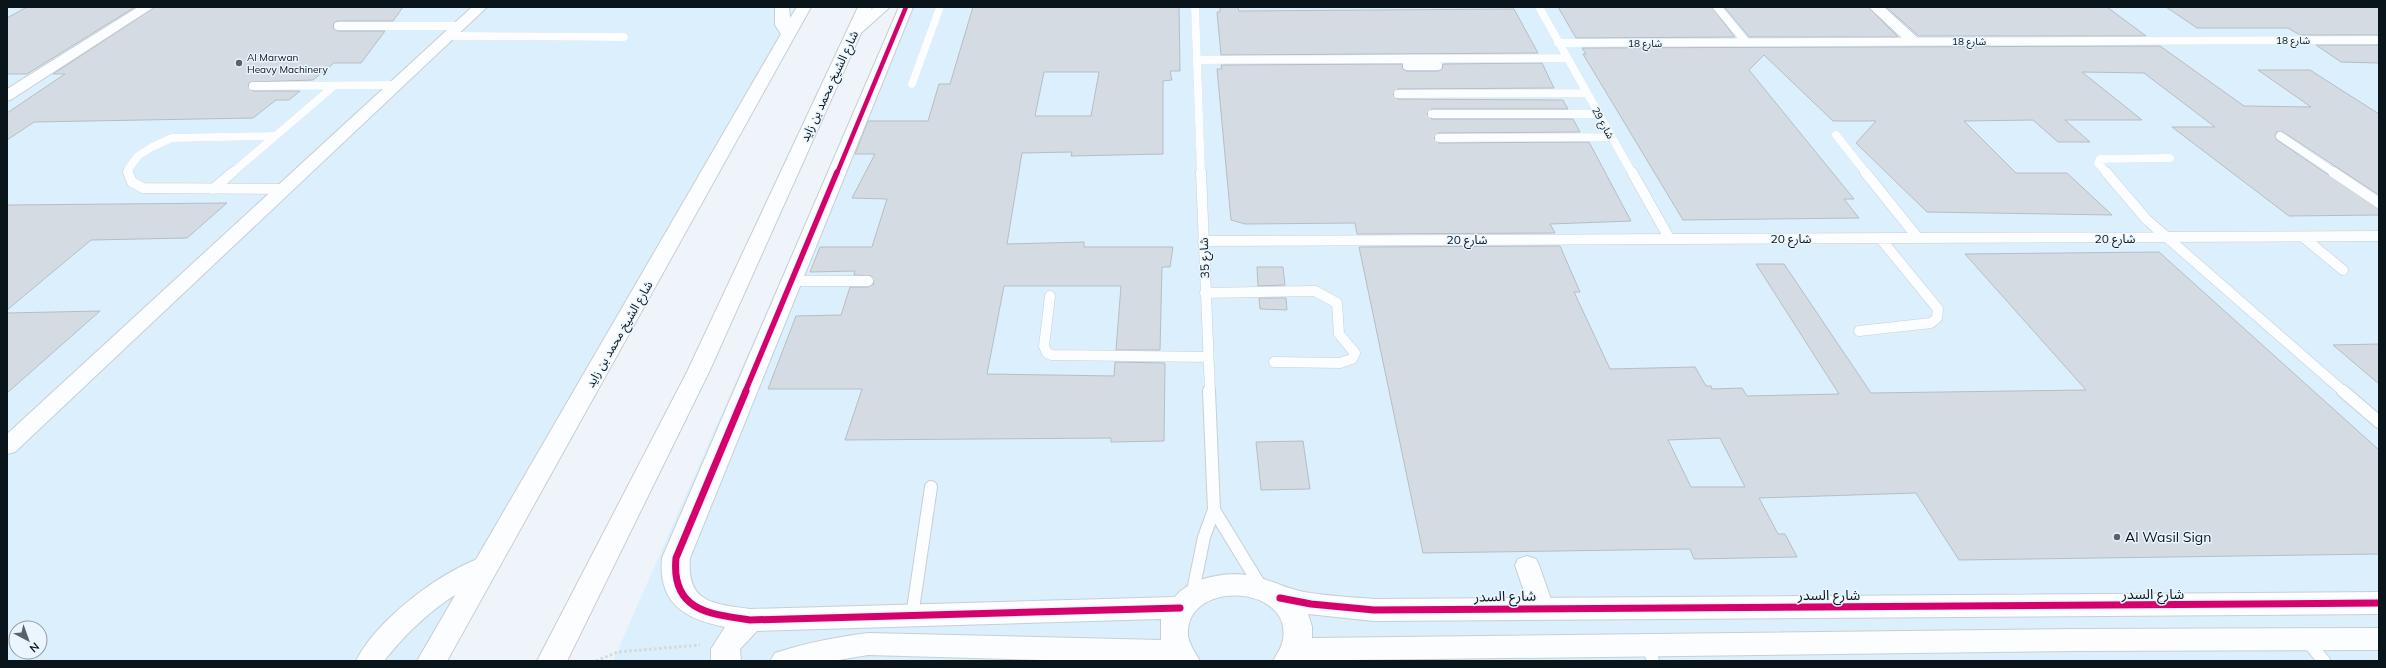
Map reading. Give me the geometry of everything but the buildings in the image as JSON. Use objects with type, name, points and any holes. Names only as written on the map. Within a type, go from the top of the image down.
[{"type":"main road","points":[[782,7],[783,25],[789,35]]},
{"type":"main road","name":"شارع الشيخ محمد بن زايد","points":[[432,661],[489,564],[804,7]]},
{"type":"main road","name":"شارع الشيخ محمد بن زايد","points":[[552,661],[698,372],[865,7]]},
{"type":"main road","points":[[854,32],[883,7]]},
{"type":"main road","points":[[785,661],[835,649],[868,644],[1181,656],[1172,630],[1186,602],[912,616],[750,620],[718,615],[701,610],[680,592],[673,570],[676,558],[790,281],[906,7]]},
{"type":"main road","name":"شارع السدر","points":[[1186,602],[1213,586],[1238,583],[1311,604],[1374,610],[2379,603]]},
{"type":"main road","points":[[1271,593],[1291,610],[1298,623],[1299,637],[1292,656],[1349,648],[1651,654],[2077,640],[2316,651],[2379,639]]},
{"type":"main road","points":[[726,661],[724,654],[729,643],[750,620]]},
{"type":"street","points":[[7,96],[147,7]]},
{"type":"street","points":[[7,447],[480,7]]},
{"type":"street","points":[[1876,7],[1913,41]]},
{"type":"street","points":[[369,661],[383,641],[413,611],[448,586],[489,564]]},
{"type":"street","points":[[1527,564],[1541,608]]},
{"type":"lane","points":[[912,84],[940,7]]},
{"type":"lane","name":"شارع 35","points":[[1186,602],[1204,537],[1214,510],[1194,7]]},
{"type":"lane","name":"شارع 29","points":[[1539,7],[1586,93],[1669,238]]},
{"type":"lane","points":[[1717,7],[1746,42]]},
{"type":"lane","points":[[338,26],[624,37]]},
{"type":"lane","name":"شارع 18","points":[[1558,43],[2379,40]]},
{"type":"lane","points":[[1196,60],[1568,61]]},
{"type":"lane","points":[[1406,66],[1568,61]]},
{"type":"lane","points":[[253,86],[396,85]]},
{"type":"lane","points":[[213,189],[334,86]]},
{"type":"lane","points":[[1398,94],[1586,93]]},
{"type":"lane","points":[[1432,114],[1598,114]]},
{"type":"lane","points":[[1836,135],[1918,238]]},
{"type":"lane","points":[[274,136],[172,138],[153,144],[131,164],[128,170],[132,182],[143,188],[284,189]]},
{"type":"lane","points":[[2280,136],[2379,203]]},
{"type":"lane","points":[[1439,138],[1611,137]]},
{"type":"lane","points":[[2170,158],[2100,159],[2098,163],[2147,220],[2379,422]]},
{"type":"lane","name":"شارع 20","points":[[1203,241],[2379,236]]},
{"type":"lane","points":[[2303,237],[2343,270]]},
{"type":"lane","points":[[1859,331],[1931,323],[1937,318],[1938,309],[1880,238]]},
{"type":"lane","points":[[790,281],[868,281]]},
{"type":"lane","points":[[1205,293],[1315,291],[1337,303],[1339,334],[1355,353],[1352,359],[1340,363],[1274,362]]},
{"type":"lane","points":[[1050,296],[1044,346],[1048,353],[1052,355],[1208,358]]},
{"type":"lane","points":[[912,616],[931,487]]},
{"type":"lane","name":"شارع 35","points":[[1214,510],[1271,593]]},
{"type":"path","points":[[596,661],[618,652],[700,645]]},
{"type":"shaded area","points":[[7,7],[796,7],[422,661],[7,661]]},
{"type":"shaded area","points":[[900,7],[2379,7],[2379,661],[613,661]]},
{"type":"cycle path","points":[[906,7],[676,558],[675,575],[678,588],[685,598],[695,606],[721,615],[750,620],[1180,608]]},
{"type":"cycle path","points":[[1280,598],[1311,604],[1374,610],[2379,603]]},
{"type":"place","name":"Al Marwan Heavy Machinery","points":[[239,63]]},
{"type":"place","name":"Al Wasil Sign","points":[[2117,537]]}]
